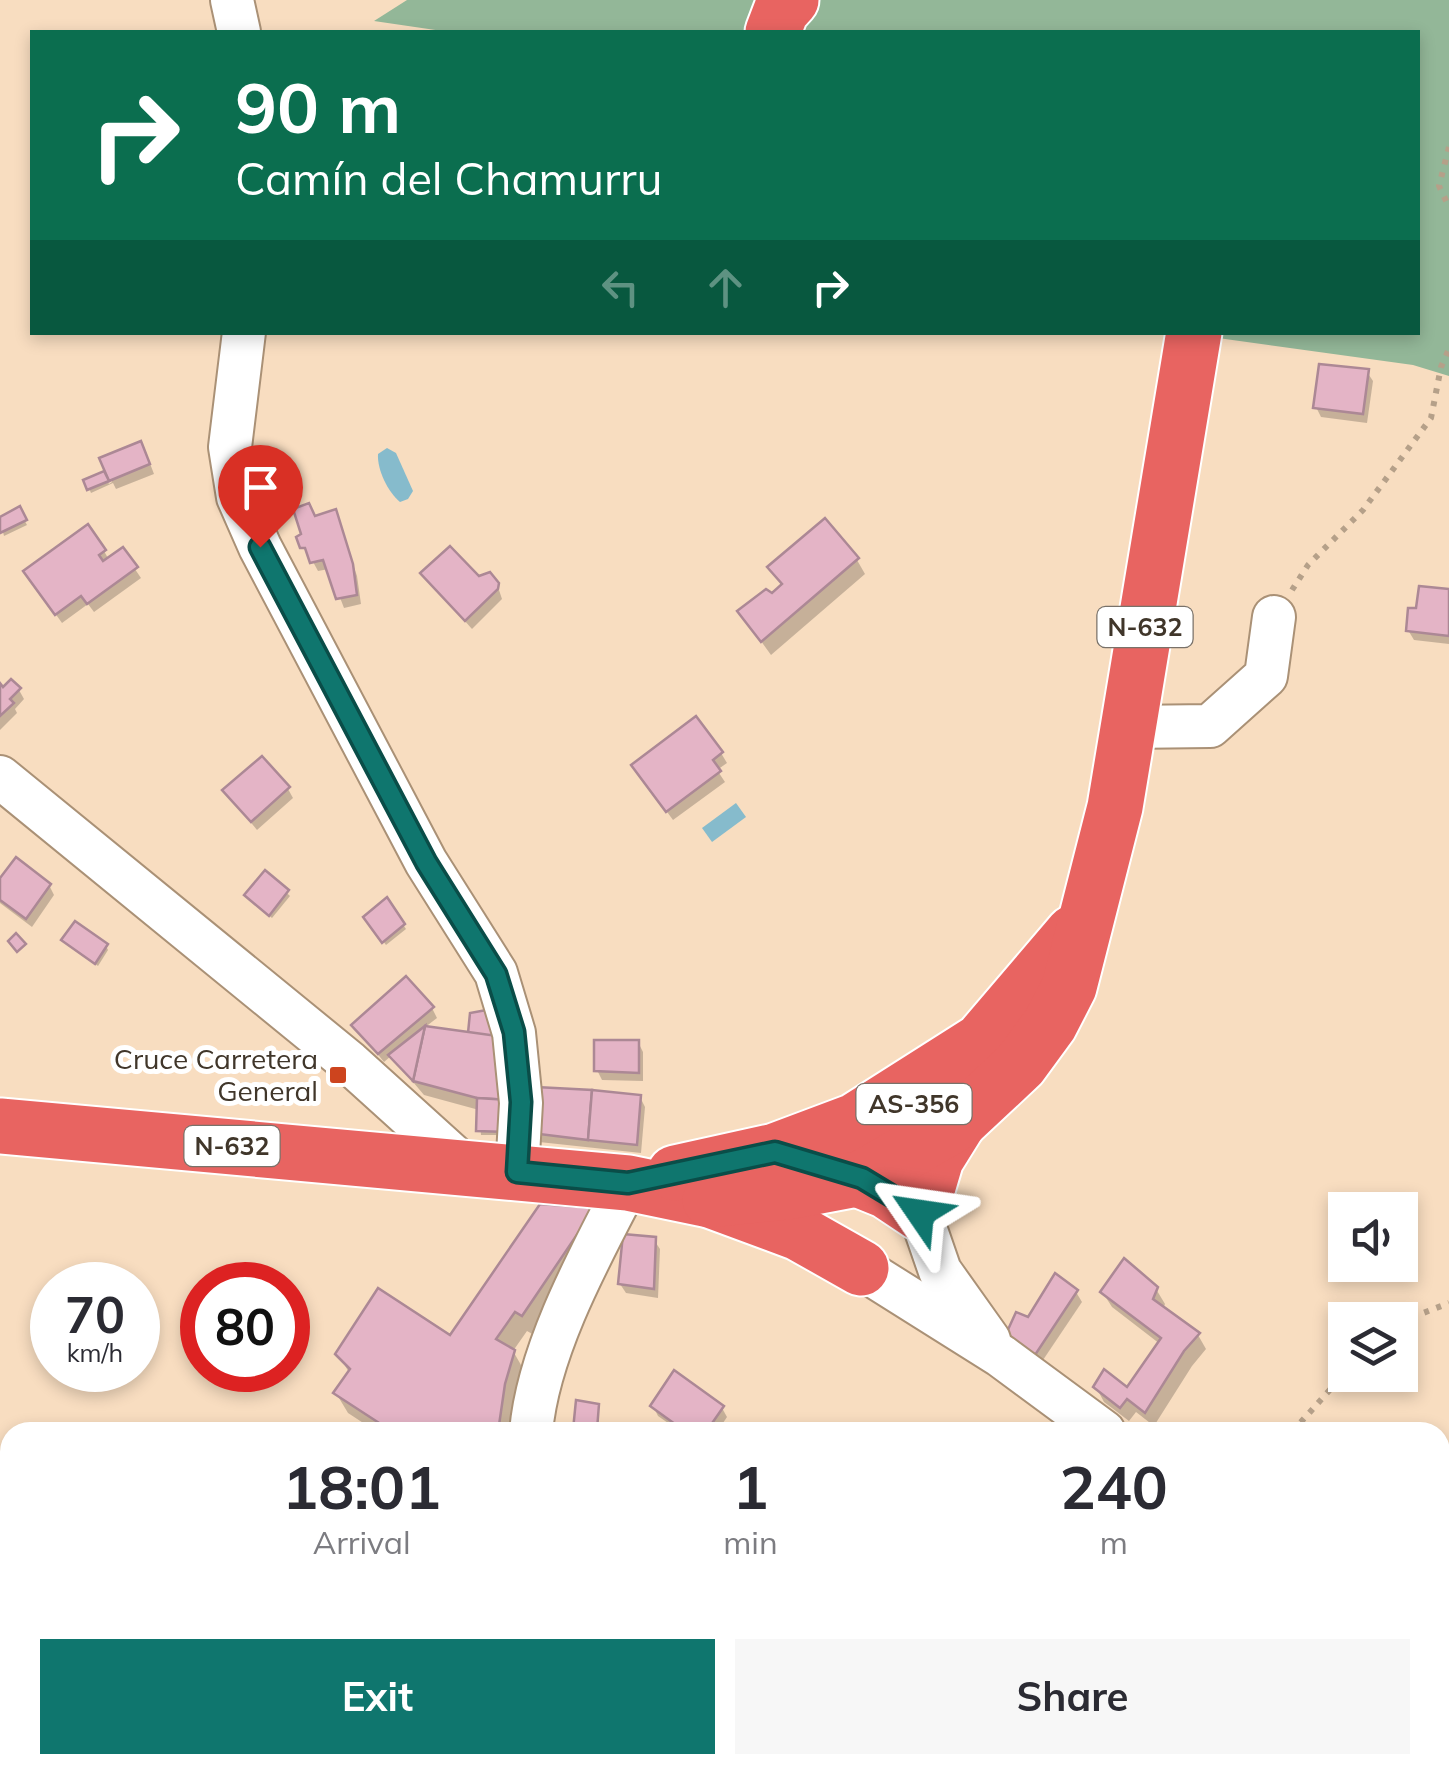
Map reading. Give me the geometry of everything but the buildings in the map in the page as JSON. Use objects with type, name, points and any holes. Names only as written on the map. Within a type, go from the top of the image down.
[{"type":"highway","points":[[775,30],[781,11],[790,0]]},
{"type":"highway","name":"N-632","points":[[0,1126],[628,1183],[710,1200],[788,1192],[862,1178],[959,1122],[1020,1066],[1070,987],[1115,807],[1193,335]]},
{"type":"highway","name":"N-632","points":[[628,1183],[775,1152],[856,1121],[981,1042],[1084,920]]},
{"type":"highway","name":"AS-356","points":[[861,1268],[858,1233],[862,1178],[883,1132],[981,1042]]},
{"type":"highway","name":"AS-356","points":[[920,1213],[936,1159],[959,1122]]},
{"type":"highway","points":[[775,1152],[862,1178],[920,1213]]},
{"type":"highway","points":[[710,1200],[799,1234],[861,1268]]},
{"type":"street","points":[[232,0],[239,30]]},
{"type":"street","points":[[244,335],[230,447],[238,497],[260,547],[426,862],[496,974],[514,1032],[521,1102],[517,1172]]},
{"type":"street","points":[[1128,727],[1210,726],[1266,676],[1274,617]]},
{"type":"street","points":[[0,777],[349,1062],[464,1166]]},
{"type":"street","points":[[532,1422],[534,1398],[584,1267],[628,1183]]},
{"type":"street","points":[[920,1213],[940,1271],[1001,1356]]},
{"type":"street","points":[[861,1268],[1001,1356],[1090,1422]]},
{"type":"path","points":[[1449,147],[1440,186],[1449,208]]},
{"type":"path","points":[[1274,617],[1308,565],[1364,510],[1431,418],[1441,367],[1449,349]]},
{"type":"path","points":[[1418,1315],[1449,1303]]},
{"type":"path","points":[[1301,1422],[1328,1391]]},
{"type":"green space","points":[[407,0],[1449,0],[1449,376],[1413,365],[1218,338],[1420,335],[1420,30],[435,30],[374,21]]},
{"type":"water","points":[[387,448],[396,453],[413,491],[400,502],[379,467],[378,454]]},
{"type":"water","points":[[736,803],[746,817],[712,842],[702,828]]},
{"type":"place","name":"Cruce Carretera General","points":[[338,1075]]},
{"type":"route","points":[[260,547],[426,862],[496,974],[514,1032],[521,1102],[517,1172],[628,1183],[775,1152],[862,1178],[920,1213]]}]
